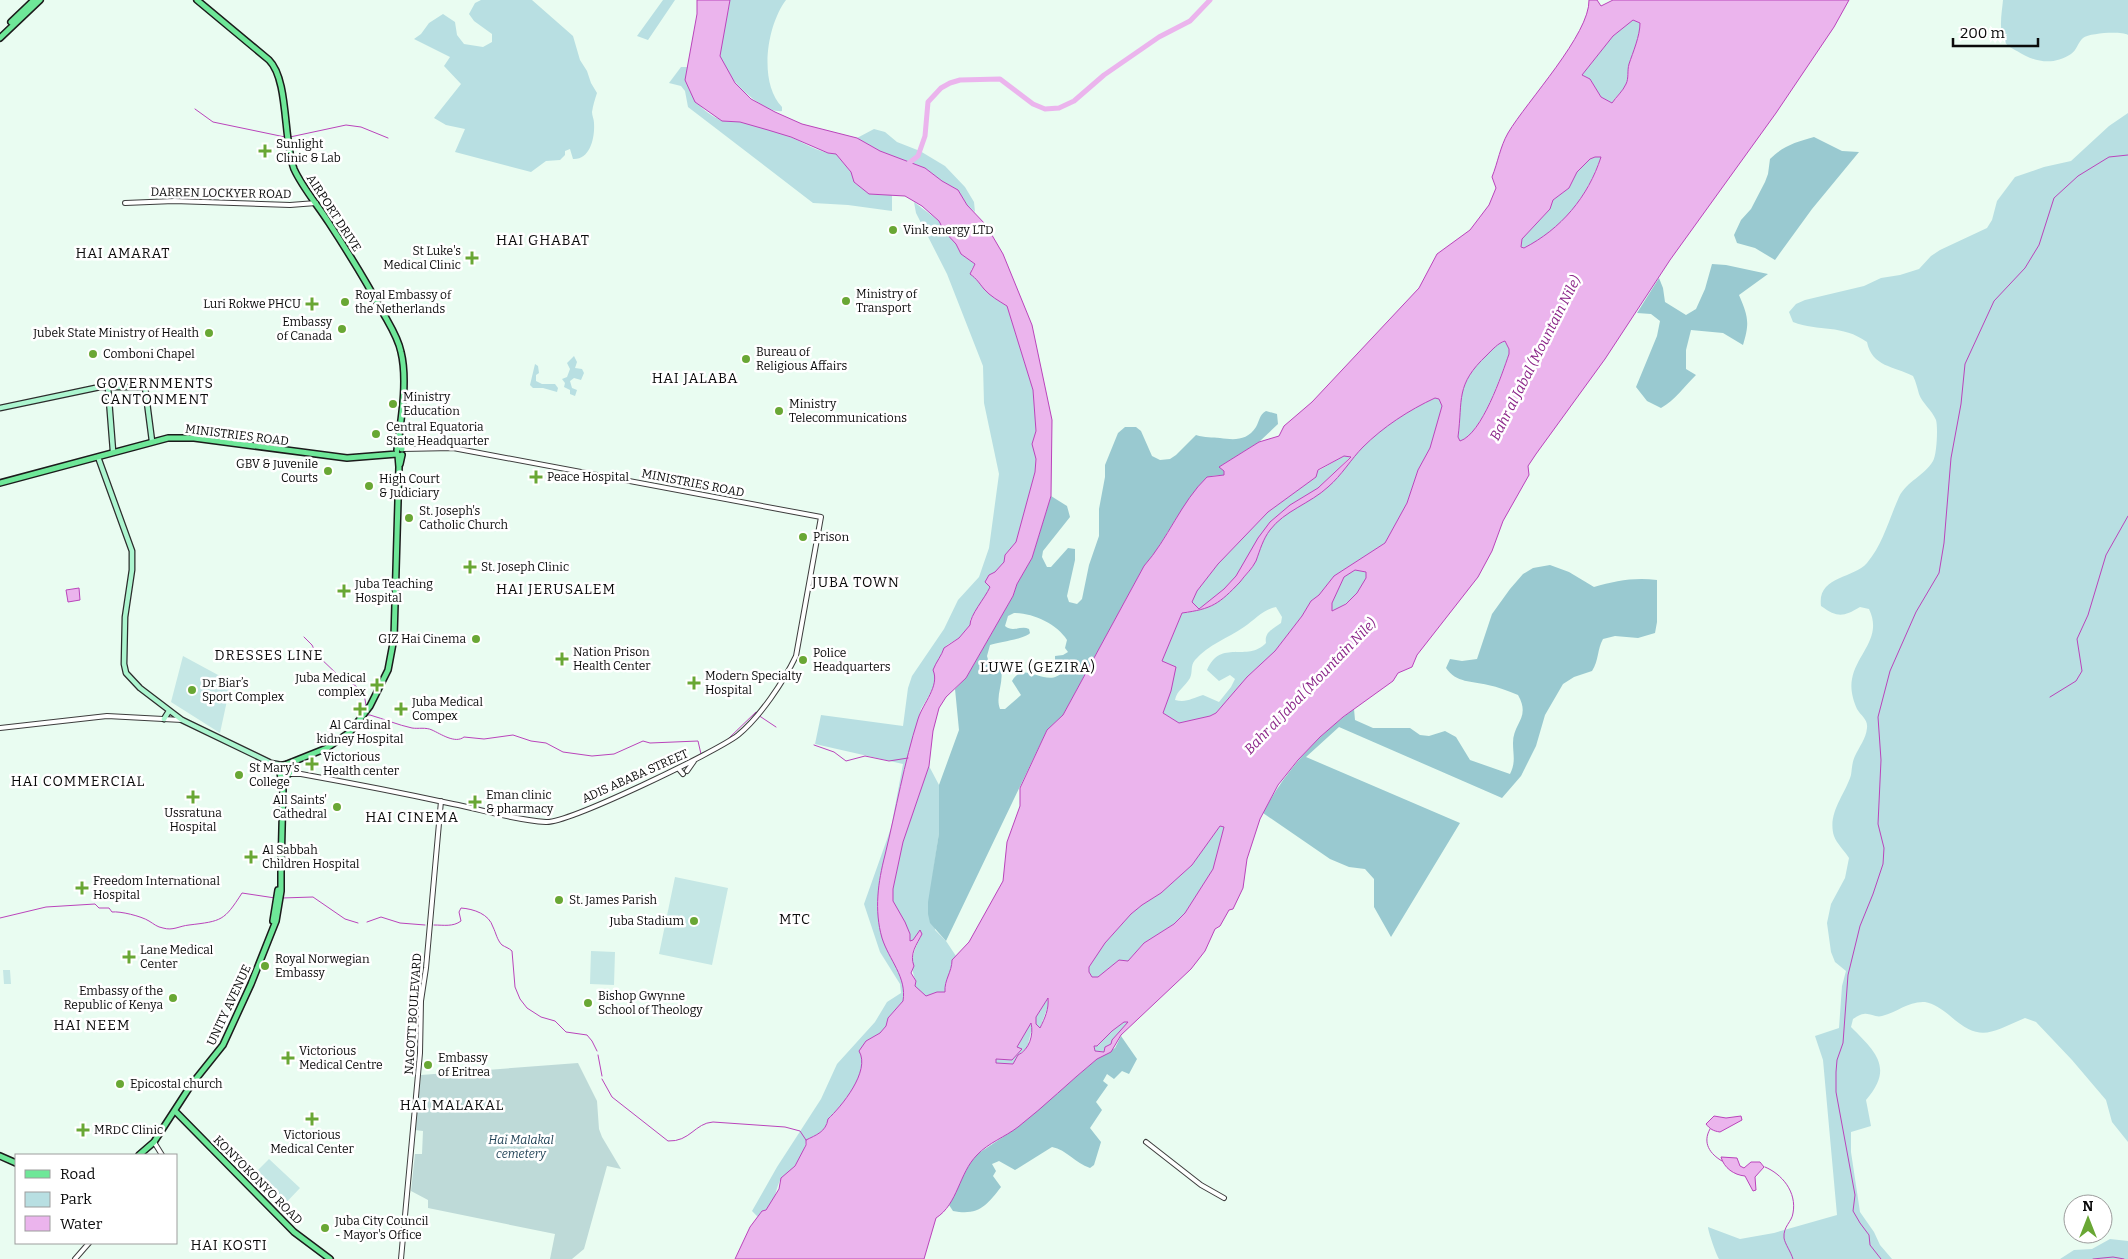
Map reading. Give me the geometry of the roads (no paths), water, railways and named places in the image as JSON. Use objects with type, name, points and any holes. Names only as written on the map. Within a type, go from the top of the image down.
[{"type":"main road","points":[[0,33],[34,0]]},
{"type":"main road","points":[[0,38],[40,0]]},
{"type":"main road","name":"AIRPORT DRIVE","points":[[197,0],[269,60],[277,70],[288,146],[295,170],[367,284],[399,344],[403,371],[400,452]]},
{"type":"main road","points":[[0,408],[108,387],[146,387],[152,441]]},
{"type":"main road","points":[[108,387],[113,452]]},
{"type":"main road","name":"MINISTRIES ROAD","points":[[0,483],[152,441],[183,437],[338,457],[364,458],[400,452]]},
{"type":"main road","points":[[98,456],[132,551],[132,570],[125,617],[125,668],[129,677],[140,688],[182,720],[286,770],[303,759],[327,748],[350,732],[370,706],[388,670],[394,638],[400,452]]},
{"type":"main road","points":[[164,719],[169,711]]},
{"type":"main road","name":"UNITY AVENUE","points":[[140,1154],[154,1142],[192,1085],[223,1044],[251,984],[276,921],[280,889],[283,788],[286,770]]},
{"type":"main road","name":"KONYOKONYO ROAD","points":[[175,1111],[294,1232],[330,1259]]},
{"type":"main road","points":[[0,1156],[15,1163]]},
{"type":"street","name":"DARREN LOCKYER ROAD","points":[[125,203],[174,201],[290,205],[316,203]]},
{"type":"street","name":"MINISTRIES ROAD","points":[[400,452],[414,448],[453,448],[821,517]]},
{"type":"street","name":"ADIS ABABA STREET","points":[[286,770],[523,819],[548,822],[591,807],[695,760],[726,743],[743,730],[762,708],[792,665],[798,648],[821,517]]},
{"type":"street","points":[[0,728],[107,716],[182,720]]},
{"type":"street","points":[[678,768],[685,773],[695,760]]},
{"type":"street","name":"NAGOTT BOULEVARD","points":[[401,1259],[420,1053],[421,1001],[426,968],[441,801]]},
{"type":"street","points":[[154,1142],[161,1154]]},
{"type":"street","points":[[1146,1142],[1201,1185],[1224,1198]]},
{"type":"street","points":[[75,1259],[88,1244]]},
{"type":"water","name":"Bahr al Jabal (Mountain Nile)","points":[[697,0],[730,0],[720,56],[735,83],[751,99],[802,124],[857,138],[880,151],[925,168],[958,190],[967,205],[986,225],[1003,254],[1032,325],[1052,420],[1051,496],[1032,558],[1017,584],[1013,596],[966,678],[946,697],[939,708],[933,731],[929,766],[903,842],[893,889],[893,901],[905,922],[910,934],[910,941],[913,940],[920,930],[922,934],[913,953],[914,966],[911,973],[916,981],[915,986],[926,996],[937,992],[945,992],[952,960],[969,942],[1003,881],[1007,842],[1020,806],[1020,788],[1047,730],[1063,715],[1144,566],[1182,509],[1207,477],[1224,475],[1224,471],[1219,467],[1259,442],[1279,436],[1284,426],[1312,402],[1419,288],[1437,254],[1470,230],[1489,205],[1496,188],[1492,177],[1508,133],[1569,49],[1587,14],[1589,0],[1597,0],[1601,6],[1613,0],[1849,0],[1834,27],[1776,113],[1670,260],[1605,359],[1528,466],[1529,475],[1503,521],[1492,551],[1478,577],[1417,655],[1412,667],[1398,673],[1393,681],[1343,717],[1320,737],[1278,785],[1260,819],[1247,859],[1243,888],[1233,909],[1229,910],[1220,926],[1215,929],[1205,951],[1191,969],[1121,1035],[1111,1052],[1097,1059],[1018,1127],[986,1147],[977,1155],[966,1170],[949,1205],[936,1218],[924,1259],[735,1259],[750,1227],[762,1211],[766,1210],[779,1189],[781,1178],[795,1166],[806,1145],[806,1140],[823,1130],[828,1119],[853,1088],[861,1068],[862,1059],[859,1051],[866,1041],[880,1033],[886,1026],[888,1018],[903,1001],[904,992],[900,976],[882,938],[878,917],[878,896],[883,865],[913,736],[920,713],[933,688],[935,676],[933,670],[944,648],[959,638],[970,625],[972,616],[990,587],[985,582],[989,575],[995,572],[1004,562],[1005,555],[1016,542],[1035,472],[1036,459],[1032,444],[1036,431],[1033,390],[1007,306],[989,294],[970,274],[975,264],[961,254],[939,221],[922,206],[905,196],[869,194],[854,182],[851,172],[836,154],[828,153],[791,137],[768,130],[740,122],[722,121],[695,102],[685,80],[697,14]],"holes":[[[1633,20],[1640,23],[1638,39],[1629,64],[1627,82],[1612,103],[1601,97],[1590,79],[1582,75],[1613,36]],[[1601,157],[1589,185],[1572,210],[1550,231],[1524,248],[1521,247],[1522,239],[1550,209],[1553,200],[1569,188],[1577,172],[1590,159]],[[1505,341],[1509,354],[1496,388],[1476,427],[1468,436],[1460,441],[1458,437],[1461,402],[1465,384],[1477,366],[1500,343]],[[1435,398],[1439,399],[1442,406],[1430,448],[1418,470],[1407,503],[1385,543],[1334,576],[1319,595],[1311,601],[1275,651],[1247,677],[1216,713],[1179,723],[1163,713],[1171,691],[1176,667],[1162,661],[1182,613],[1201,610],[1226,596],[1253,567],[1265,537],[1276,523],[1321,493],[1371,440],[1406,414]],[[1344,456],[1351,457],[1318,488],[1290,505],[1270,522],[1258,538],[1236,576],[1224,589],[1199,609],[1192,602],[1197,591],[1218,564],[1268,512],[1316,477],[1318,470]],[[1355,570],[1366,572],[1366,578],[1357,593],[1346,604],[1332,611],[1332,603],[1344,577]],[[1220,826],[1224,827],[1213,869],[1185,913],[1174,924],[1144,943],[1128,961],[1119,960],[1098,977],[1092,977],[1089,967],[1105,943],[1131,914],[1161,893],[1192,865]],[[1048,998],[1048,1006],[1040,1028],[1036,1024],[1036,1017]],[[1124,1022],[1128,1022],[1112,1040],[1111,1044],[1105,1047],[1104,1052],[1095,1051],[1094,1046],[1097,1046]],[[1031,1023],[1030,1042],[1025,1050],[1018,1055],[1013,1064],[996,1063],[996,1059],[1012,1060],[1022,1049],[1017,1047]]]},
{"type":"water","points":[[79,588],[80,600],[68,602],[66,590]]},
{"type":"water","points":[[1714,1116],[1726,1118],[1741,1116],[1742,1120],[1720,1132],[1712,1130],[1706,1124]]},
{"type":"water","points":[[1721,1157],[1737,1158],[1740,1166],[1744,1168],[1751,1162],[1760,1162],[1764,1167],[1755,1177],[1756,1190],[1753,1191],[1745,1176],[1727,1168]]},
{"type":"waterway","points":[[909,163],[918,156],[925,136],[928,102],[941,88],[950,83],[960,80],[1000,79],[1033,104],[1045,109],[1059,108],[1074,101],[1104,75],[1159,37],[1190,21],[1210,0]]},
{"type":"waterway","points":[[195,109],[213,122],[285,137]]},
{"type":"waterway","points":[[290,137],[346,125],[361,127],[388,138]]},
{"type":"waterway","points":[[1881,1259],[1870,1245],[1869,1235],[1853,1211],[1855,1195],[1836,1092],[1837,1060],[1843,1043],[1848,975],[1860,926],[1883,864],[1884,848],[1878,824],[1881,760],[1878,717],[1890,671],[1916,612],[1939,573],[1944,543],[1951,458],[1961,404],[1965,364],[1994,301],[2025,268],[2039,245],[2054,198],[2078,176],[2109,157],[2128,155]]},
{"type":"waterway","points":[[2050,697],[2076,681],[2082,671],[2077,639],[2088,615],[2106,555],[2128,516]]},
{"type":"waterway","points":[[304,637],[312,645],[317,655],[340,677],[356,686],[364,694],[366,705]]},
{"type":"waterway","points":[[728,739],[756,712]]},
{"type":"waterway","points":[[365,715],[412,728],[430,729],[452,739],[464,737],[484,739],[513,735],[531,741],[546,743],[563,752],[592,756],[614,754],[643,741],[650,743],[698,741],[701,754],[707,751]]},
{"type":"waterway","points":[[758,715],[776,727]]},
{"type":"waterway","points":[[814,745],[834,752],[846,761],[865,756],[889,761],[908,758]]},
{"type":"waterway","points":[[0,918],[46,907],[95,904],[99,908],[109,908],[112,912],[136,916],[159,927],[170,929],[221,918],[231,909],[242,893],[275,898]]},
{"type":"waterway","points":[[282,898],[313,897],[345,919],[358,923]]},
{"type":"waterway","points":[[434,925],[458,923],[461,921],[459,912],[461,908],[476,911],[485,916],[491,922],[500,943],[512,951],[515,987],[520,999],[527,1008],[541,1017],[555,1021],[566,1032],[587,1035],[597,1051]]},
{"type":"waterway","points":[[367,922],[381,917],[400,923],[425,925]]},
{"type":"waterway","points":[[598,1055],[602,1076]]},
{"type":"waterway","points":[[602,1079],[612,1097],[668,1141],[682,1139],[701,1126],[713,1122],[785,1127],[800,1131],[806,1140]]},
{"type":"waterway","points":[[1710,1129],[1707,1139],[1708,1148],[1722,1161]]},
{"type":"waterway","points":[[1765,1167],[1782,1179],[1793,1198],[1793,1213],[1784,1234],[1793,1259]]},
{"type":"waterway","points":[[2093,1259],[2113,1257],[2124,1259]]},
{"type":"place","name":"Sunlight Clinic & Lab","points":[[265,151]]},
{"type":"place","name":"Vink energy LTD","points":[[893,230]]},
{"type":"place","name":"St Luke's Medical Clinic","points":[[472,258]]},
{"type":"place","name":"Ministry of Transport","points":[[846,301]]},
{"type":"place","name":"Royal Embassy of the Netherlands","points":[[345,302]]},
{"type":"place","name":"Luri Rokwe PHCU","points":[[312,304]]},
{"type":"place","name":"Embassy of Canada","points":[[342,329]]},
{"type":"place","name":"Jubek State Ministry of Health","points":[[209,333]]},
{"type":"place","name":"Comboni Chapel","points":[[93,354]]},
{"type":"place","name":"Bureau of Religious Affairs","points":[[746,359]]},
{"type":"place","name":"Ministry Education","points":[[393,404]]},
{"type":"place","name":"Ministry Telecommunications","points":[[779,411]]},
{"type":"place","name":"Central Equatoria State Headquarter","points":[[376,434]]},
{"type":"place","name":"GBV & Juvenile Courts","points":[[328,471]]},
{"type":"place","name":"Peace Hospital","points":[[536,477]]},
{"type":"place","name":"High Court & Judiciary","points":[[369,486]]},
{"type":"place","name":"St. Joseph's Catholic Church","points":[[409,518]]},
{"type":"place","name":"Prison","points":[[803,537]]},
{"type":"place","name":"St. Joseph Clinic","points":[[470,567]]},
{"type":"place","name":"Juba Teaching Hospital","points":[[344,591]]},
{"type":"place","name":"GIZ Hai Cinema","points":[[476,639]]},
{"type":"place","name":"Nation Prison Health Center","points":[[562,659]]},
{"type":"place","name":"Police Headquarters","points":[[803,660]]},
{"type":"place","name":"Modern Specialty Hospital","points":[[694,683]]},
{"type":"place","name":"Juba Medical complex","points":[[377,685]]},
{"type":"place","name":"Dr Biar’s Sport Complex","points":[[192,690]]},
{"type":"place","name":"Al Cardinal kidney Hospital","points":[[360,709]]},
{"type":"place","name":"Juba Medical Compex","points":[[401,709]]},
{"type":"place","name":"Victorious Health center","points":[[312,764]]},
{"type":"place","name":"St Mary's College","points":[[239,775]]},
{"type":"place","name":"Ussratuna Hospital","points":[[193,797]]},
{"type":"place","name":"Eman clinic & pharmacy","points":[[475,802]]},
{"type":"place","name":"All Saints' Cathedral","points":[[337,807]]},
{"type":"place","name":"Al Sabbah Children Hospital","points":[[251,857]]},
{"type":"place","name":"Freedom International Hospital","points":[[82,888]]},
{"type":"place","name":"St. James Parish","points":[[559,900]]},
{"type":"place","name":"Juba Stadium","points":[[694,921]]},
{"type":"place","name":"Lane Medical Center","points":[[129,957]]},
{"type":"place","name":"Royal Norwegian Embassy","points":[[265,966]]},
{"type":"place","name":"Embassy of the Republic of Kenya","points":[[173,998]]},
{"type":"place","name":"Bishop Gwynne School of Theology","points":[[588,1003]]},
{"type":"place","name":"Victorious Medical Centre","points":[[288,1058]]},
{"type":"place","name":"Embassy of Eritrea","points":[[428,1065]]},
{"type":"place","name":"Epicostal church","points":[[120,1084]]},
{"type":"place","name":"Victorious Medical Center","points":[[312,1119]]},
{"type":"place","name":"MRDC Clinic","points":[[83,1130]]},
{"type":"place","name":"Juba City Council - Mayor's Office","points":[[325,1228]]},
{"type":"district","name":"HAI GHABAT","points":[[543,240]]},
{"type":"district","name":"HAI AMARAT","points":[[123,253]]},
{"type":"district","name":"HAI JALABA","points":[[695,378]]},
{"type":"district","name":"GOVERNMENTS CANTONMENT","points":[[155,392]]},
{"type":"district","name":"JUBA TOWN","points":[[856,582]]},
{"type":"district","name":"HAI JERUSALEM","points":[[556,589]]},
{"type":"district","name":"DRESSES LINE","points":[[269,655]]},
{"type":"district","name":"LUWE (GEZIRA)","points":[[1038,667]]},
{"type":"district","name":"HAI COMMERCIAL","points":[[78,781]]},
{"type":"district","name":"HAI CINEMA","points":[[412,817]]},
{"type":"district","name":"MTC","points":[[795,919]]},
{"type":"district","name":"HAI NEEM","points":[[92,1025]]},
{"type":"district","name":"HAI MALAKAL","points":[[452,1105]]},
{"type":"district","name":"HAI KOSTI","points":[[229,1245]]},
{"type":"park label","name":"Hai Malakal cemetery","points":[[521,1147]]}]
